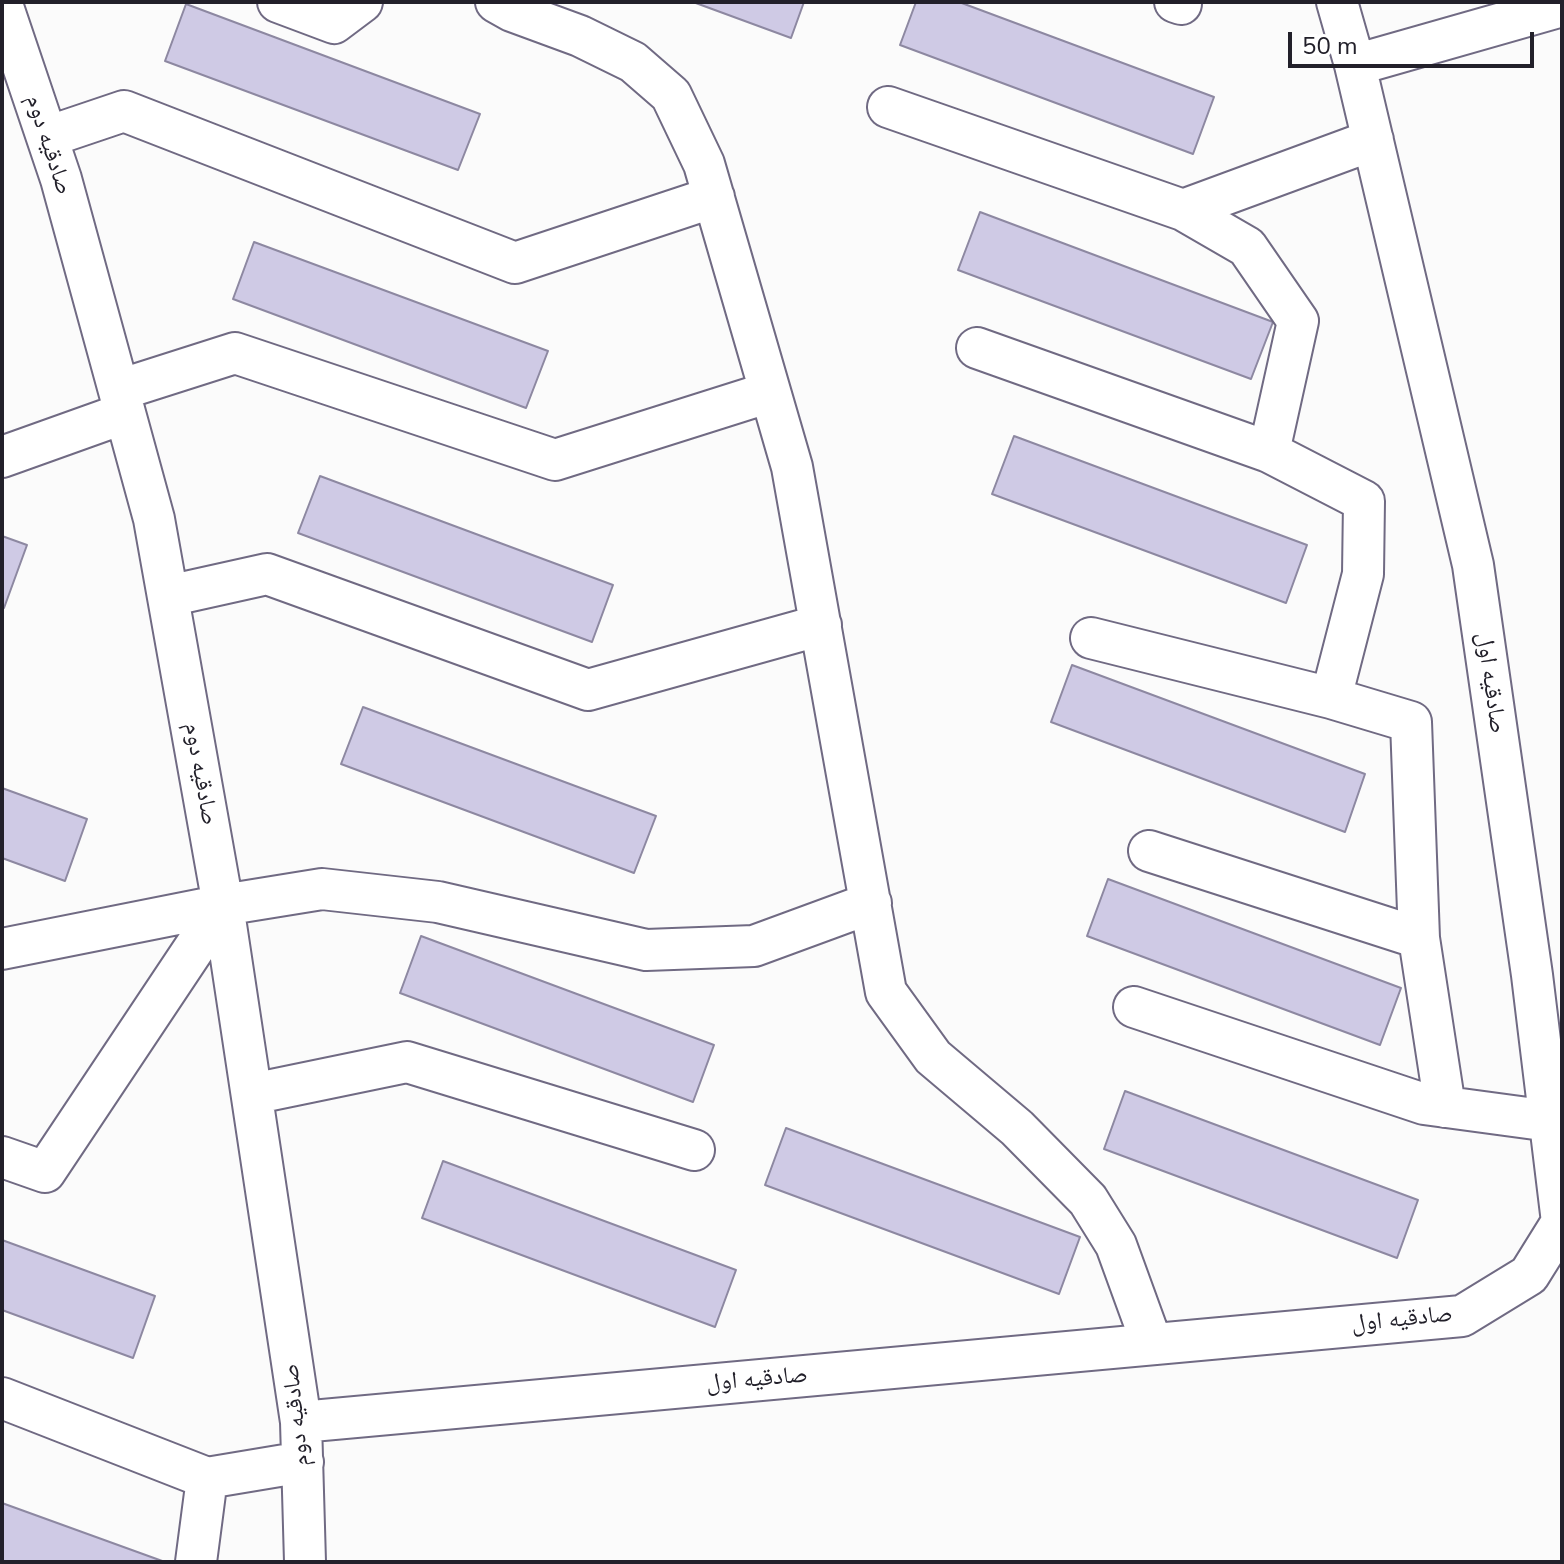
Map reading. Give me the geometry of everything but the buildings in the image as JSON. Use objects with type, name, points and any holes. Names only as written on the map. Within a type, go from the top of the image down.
[{"type":"street","points":[[278,2],[334,23],[362,2]]},
{"type":"street","points":[[496,2],[580,36],[633,62],[671,95],[704,164],[792,467],[886,992],[933,1057],[1017,1128],[1088,1200],[1116,1245],[1152,1344]]},
{"type":"street","name":"صادقیه اول","points":[[301,1422],[1462,1316],[1529,1275],[1562,1222],[1532,975],[1473,565],[1355,65],[1337,2]]},
{"type":"street","points":[[1355,65],[1562,6]]},
{"type":"street","name":"صادقیه دوم","points":[[6,30],[61,179],[154,519],[223,905],[301,1422],[305,1562]]},
{"type":"street","points":[[888,107],[1183,210],[1247,247],[1298,321],[1269,452]]},
{"type":"street","points":[[47,137],[124,111],[515,263],[714,197]]},
{"type":"street","points":[[1183,210],[1373,140]]},
{"type":"street","points":[[977,348],[1269,452],[1364,501],[1363,574],[1331,698]]},
{"type":"street","points":[[2,457],[235,353],[555,460],[770,392]]},
{"type":"street","points":[[168,596],[267,574],[588,690],[821,625]]},
{"type":"street","points":[[1091,638],[1331,698],[1411,722],[1419,938],[1445,1107]]},
{"type":"street","points":[[1149,851],[1419,938]]},
{"type":"street","points":[[2,949],[223,905],[322,889],[438,902],[646,950],[754,946],[871,903]]},
{"type":"street","points":[[2,1157],[45,1172],[223,905]]},
{"type":"street","points":[[1134,1007],[1424,1104],[1550,1121]]},
{"type":"street","points":[[252,1094],[407,1062],[694,1150]]},
{"type":"street","points":[[2,1398],[207,1478],[303,1462]]},
{"type":"street","points":[[196,1562],[207,1478]]}]
